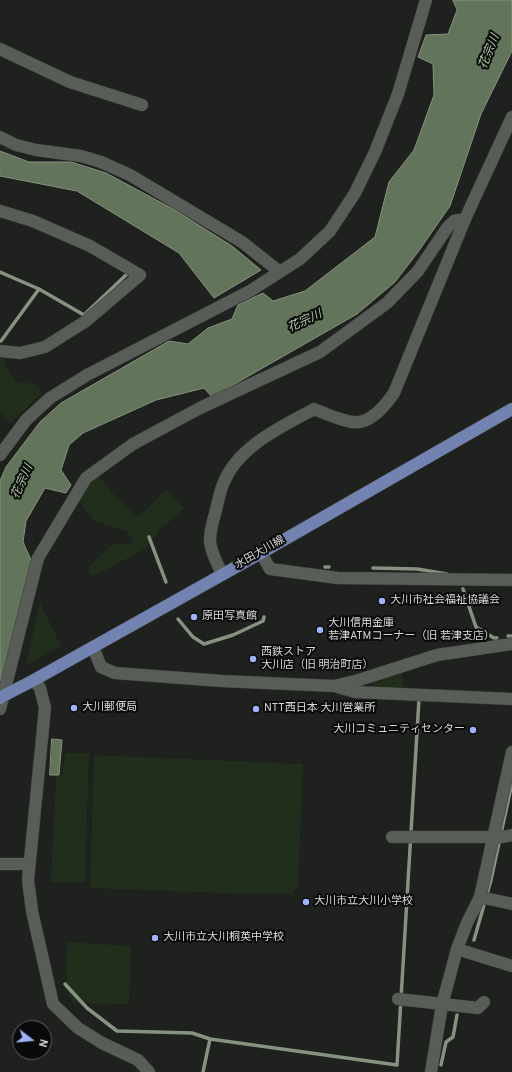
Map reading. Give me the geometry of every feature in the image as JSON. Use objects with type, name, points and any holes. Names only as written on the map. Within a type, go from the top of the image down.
[{"type":"main road","name":"水田大川線","points":[[3,697],[171,604],[512,409]]},
{"type":"street","points":[[0,455],[26,420],[50,398],[87,375],[246,294],[300,259],[330,231],[355,193],[375,152],[398,94],[426,0]]},
{"type":"street","points":[[0,50],[70,82],[142,105]]},
{"type":"street","points":[[222,574],[210,542],[212,522],[223,483],[245,452],[264,438],[314,409],[353,422],[363,422],[384,407],[394,394],[465,219],[512,117]]},
{"type":"street","points":[[0,137],[16,145],[36,150],[81,156],[101,162],[130,175],[242,242],[280,272]]},
{"type":"street","points":[[0,211],[33,221],[90,246],[140,275],[86,321],[45,347],[20,353],[0,351]]},
{"type":"street","points":[[0,709],[38,558],[86,478],[133,444],[200,408],[320,352],[387,303],[418,271],[447,228],[454,221],[465,219]]},
{"type":"street","points":[[261,553],[270,569],[331,577],[512,580]]},
{"type":"street","points":[[334,686],[437,655],[512,644]]},
{"type":"street","points":[[93,647],[96,658],[101,667],[115,672],[229,681],[334,686],[355,692],[512,699]]},
{"type":"street","points":[[34,680],[40,688],[45,708],[28,880],[32,911],[53,1004],[78,1028],[138,1060],[150,1072]]},
{"type":"street","points":[[431,1072],[442,1005],[457,949],[485,899],[503,836],[512,752]]},
{"type":"street","points":[[392,837],[503,836]]},
{"type":"street","points":[[0,864],[29,864]]},
{"type":"street","points":[[485,899],[512,904]]},
{"type":"street","points":[[457,949],[512,966]]},
{"type":"street","points":[[402,1000],[478,1008],[484,1002]]},
{"type":"shaded area","points":[[0,353],[8,354],[4,364],[17,382],[34,384],[43,392],[10,423],[0,411]]},
{"type":"shaded area","points":[[98,475],[115,496],[138,517],[166,490],[184,508],[159,529],[155,538],[146,548],[106,570],[90,576],[89,567],[113,544],[135,543],[126,531],[94,521],[79,501],[90,483]]},
{"type":"shaded area","points":[[40,603],[61,646],[26,665]]},
{"type":"shaded area","points":[[402,673],[404,689],[373,688],[371,683]]},
{"type":"shaded area","points":[[65,753],[89,753],[85,882],[51,882],[56,777],[62,775]]},
{"type":"shaded area","points":[[94,755],[303,764],[298,889],[293,889],[293,894],[90,888]]},
{"type":"shaded area","points":[[67,942],[131,946],[129,1004],[73,1003],[66,989]]},
{"type":"water","name":"花宗川","points":[[453,0],[512,0],[512,51],[481,114],[450,206],[395,282],[357,314],[212,397],[204,388],[156,400],[83,433],[69,445],[61,470],[71,485],[66,493],[45,488],[26,521],[23,542],[32,562],[0,682],[0,481],[6,467],[40,422],[61,403],[169,341],[188,344],[208,328],[232,319],[238,305],[263,293],[273,301],[305,291],[375,237],[389,182],[414,150],[434,95],[433,64],[418,57],[426,35],[448,34],[457,10]]},
{"type":"water","points":[[0,151],[29,162],[71,162],[106,173],[175,210],[232,246],[261,270],[214,298],[179,253],[77,191],[0,176]]},
{"type":"water","points":[[52,739],[62,740],[59,775],[50,775]]},
{"type":"waterway","points":[[0,272],[39,289],[84,315],[127,274]]},
{"type":"waterway","points":[[1,341],[39,289]]},
{"type":"waterway","points":[[149,537],[166,582]]},
{"type":"waterway","points":[[373,568],[417,569],[447,574]]},
{"type":"waterway","points":[[463,589],[476,627],[494,638],[497,638]]},
{"type":"waterway","points":[[178,619],[193,637],[204,644],[233,635],[263,621],[264,617]]},
{"type":"waterway","points":[[65,984],[87,1008],[117,1031],[192,1033],[210,1039],[397,1065],[419,699]]},
{"type":"waterway","points":[[474,940],[491,880],[512,783]]},
{"type":"waterway","points":[[441,1065],[446,1042],[453,1037],[457,1015]]},
{"type":"waterway","points":[[203,1072],[210,1039]]},
{"type":"place","name":"大川市社会福祉協議会","points":[[382,601]]},
{"type":"place","name":"原田写真館","points":[[194,617]]},
{"type":"place","name":"大川信用金庫 若津ATMコーナー（旧 若津支店）","points":[[320,630]]},
{"type":"place","name":"西鉄ストア 大川店（旧 明治町店）","points":[[253,659]]},
{"type":"place","name":"大川郵便局","points":[[74,708]]},
{"type":"place","name":"NTT西日本 大川営業所","points":[[256,709]]},
{"type":"place","name":"大川コミュニティセンター","points":[[473,730]]},
{"type":"place","name":"大川市立大川小学校","points":[[306,902]]},
{"type":"place","name":"大川市立大川桐英中学校","points":[[155,938]]}]
